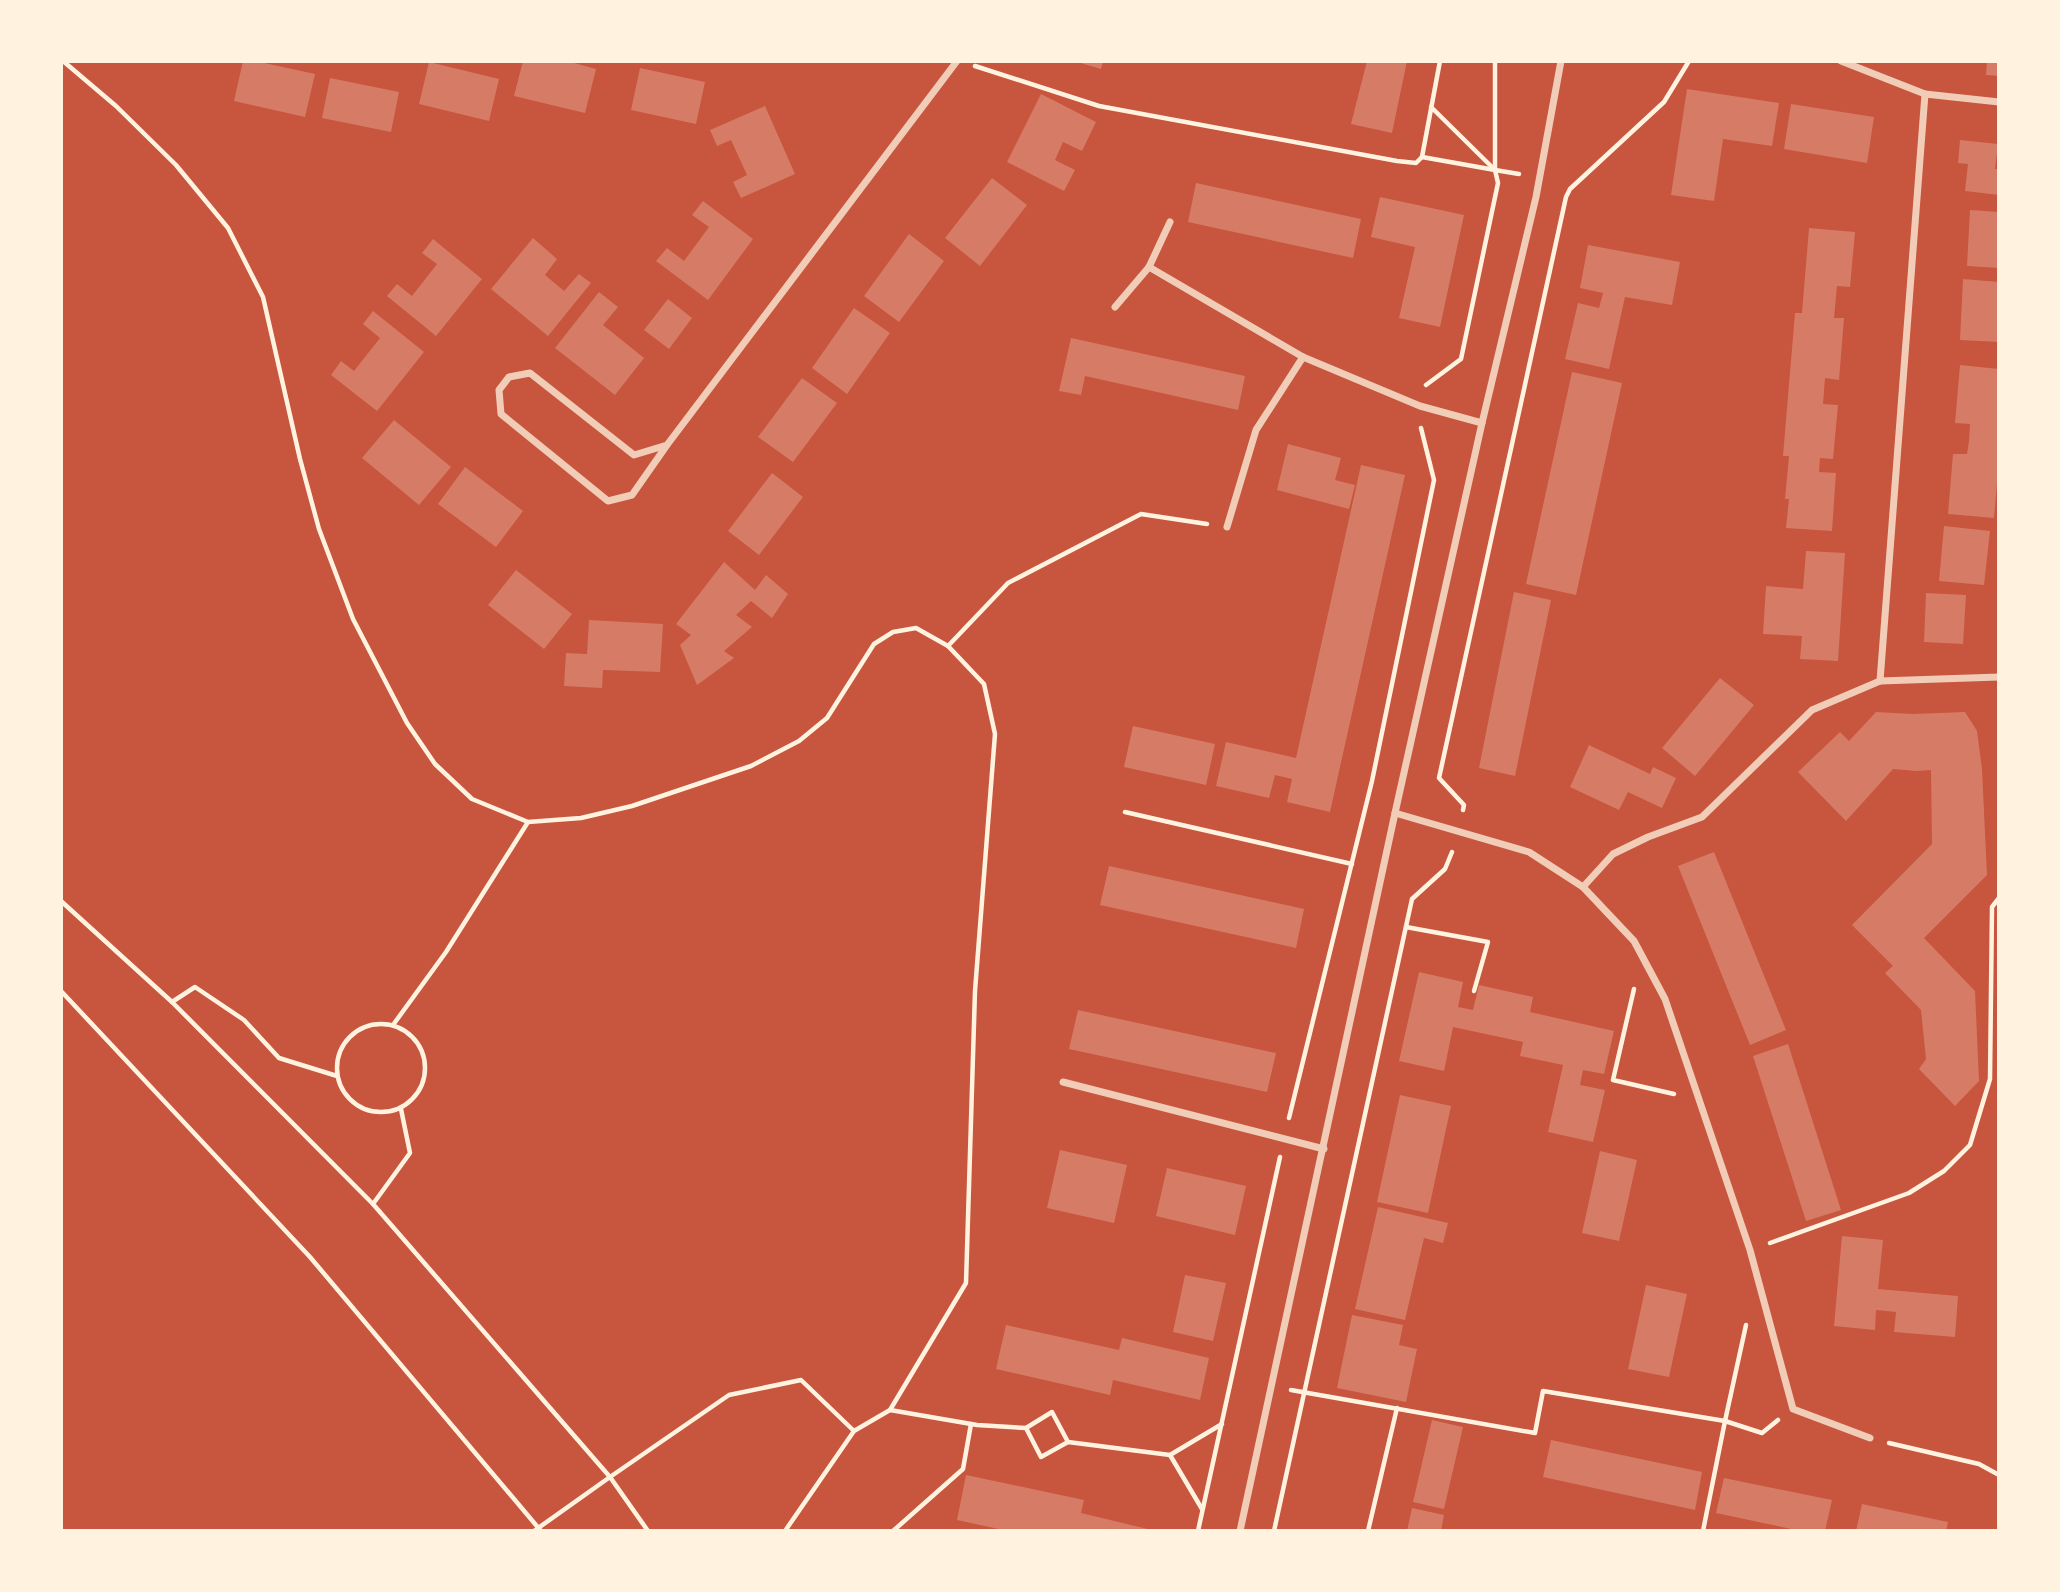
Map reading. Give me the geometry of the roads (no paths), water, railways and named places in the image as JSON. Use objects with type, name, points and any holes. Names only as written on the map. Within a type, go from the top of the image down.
[{"type":"street","points":[[667,444],[634,455],[530,373],[509,377],[499,390],[501,414],[608,501],[632,495],[667,444],[956,61]]},
{"type":"street","points":[[1241,1531],[1395,813],[1539,178],[1561,61]]},
{"type":"street","points":[[1841,61],[1925,94],[1999,102]]},
{"type":"street","points":[[1880,681],[1925,94]]},
{"type":"street","points":[[1115,307],[1149,267],[1170,222]]},
{"type":"street","points":[[1149,267],[1303,357],[1420,406],[1482,423]]},
{"type":"street","points":[[1227,527],[1256,430],[1303,357]]},
{"type":"street","points":[[1583,887],[1613,854],[1648,837],[1702,817],[1812,710],[1880,681],[1999,677]]},
{"type":"street","points":[[1395,813],[1461,830],[1529,852],[1583,887],[1634,941],[1665,999],[1750,1251],[1793,1409],[1870,1438]]},
{"type":"street","points":[[1063,1082],[1324,1149]]}]
